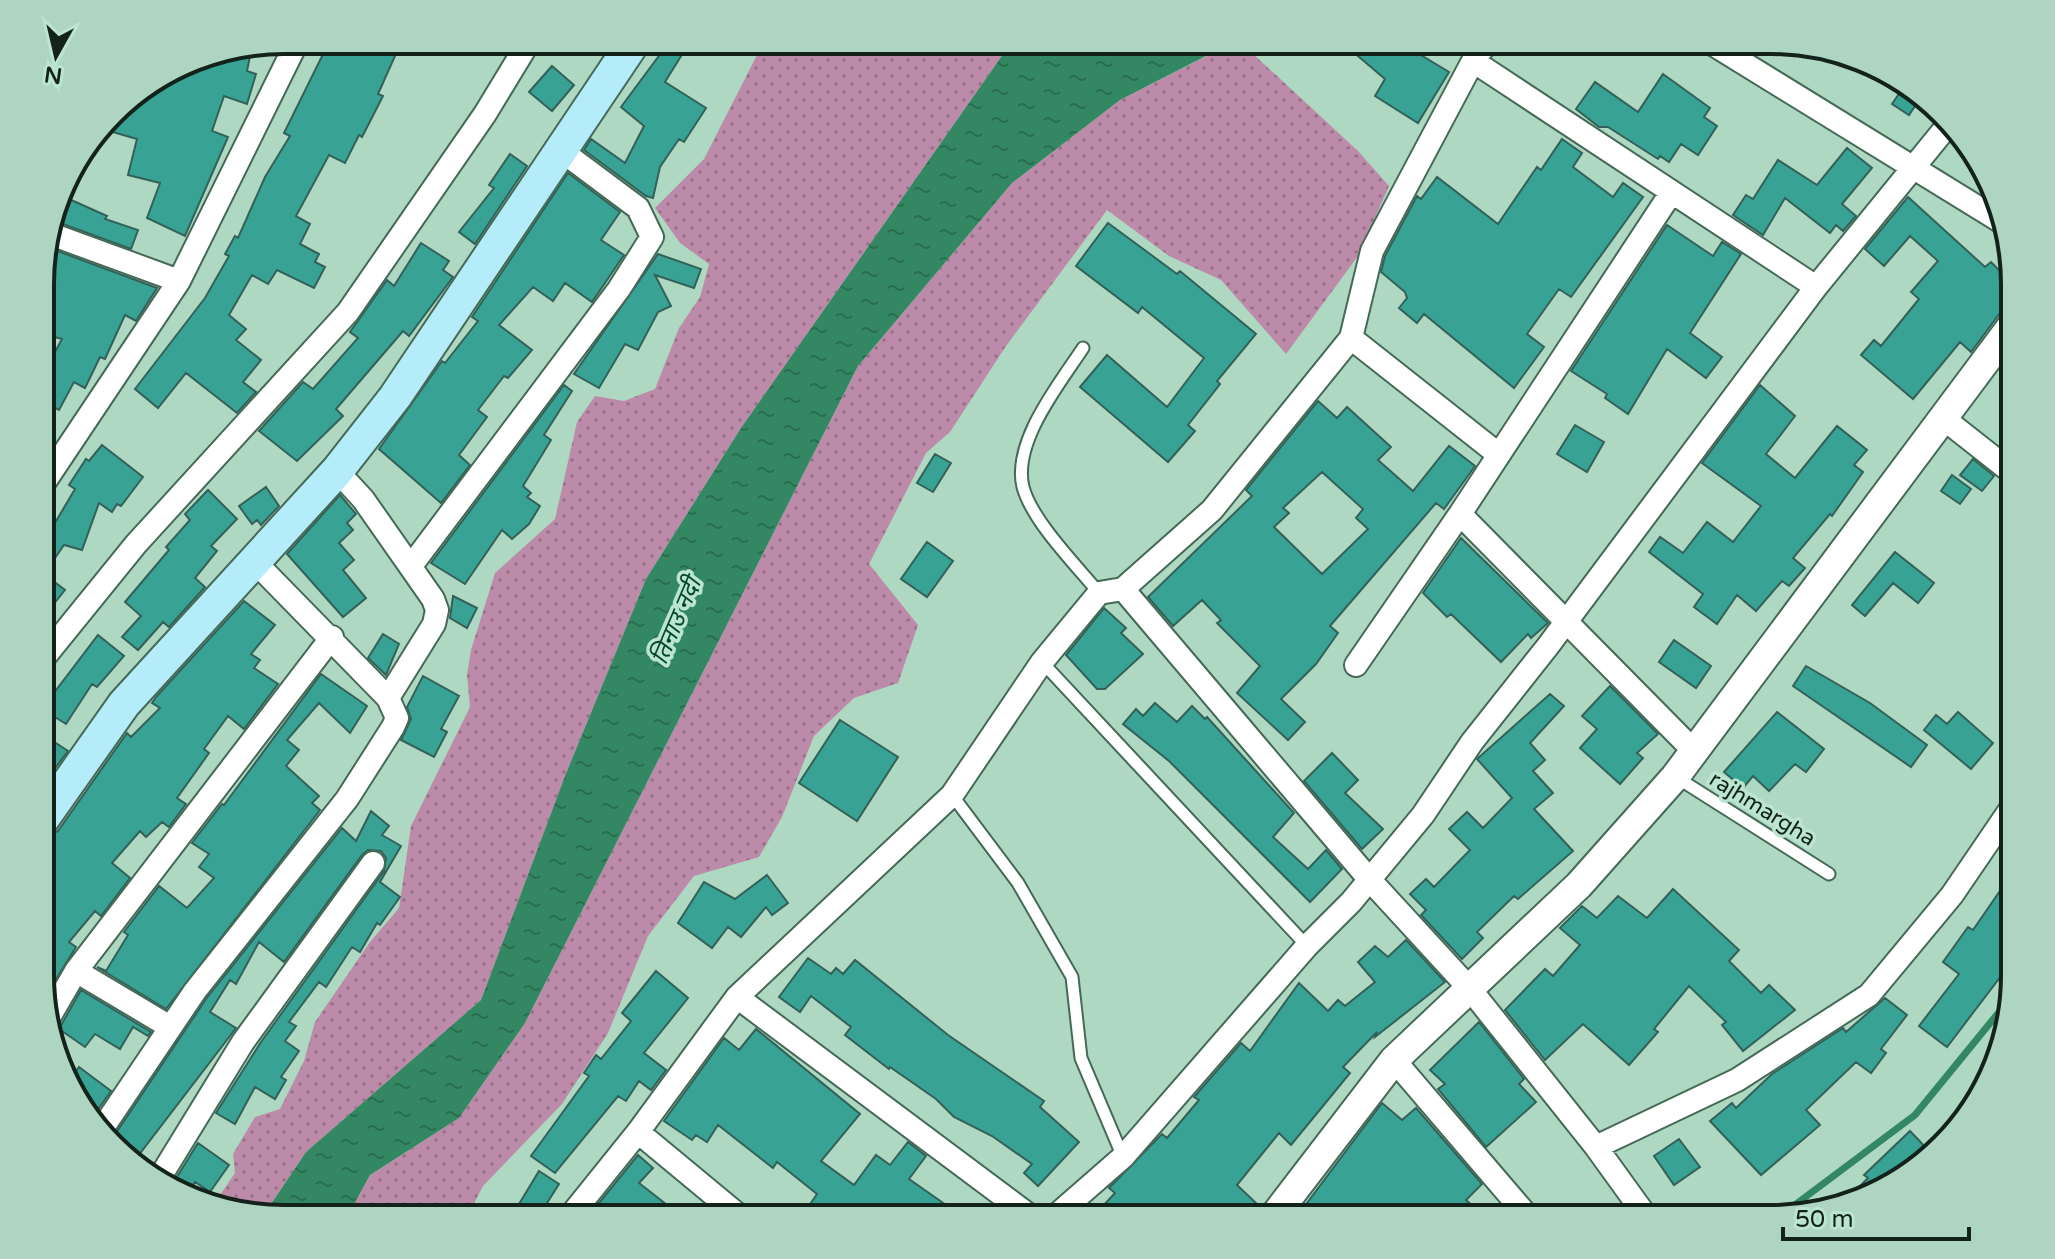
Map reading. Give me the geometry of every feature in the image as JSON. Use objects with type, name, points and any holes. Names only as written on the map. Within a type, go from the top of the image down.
[{"type":"main road","points":[[54,803],[124,704],[337,471],[395,397],[563,152],[626,54]]},
{"type":"street","points":[[54,468],[179,281],[291,54]]},
{"type":"street","points":[[54,645],[136,544],[348,312],[485,114],[521,54]]},
{"type":"street","points":[[579,1205],[638,1132],[737,997],[952,795],[1042,662],[1099,593],[1123,589],[1212,510],[1351,338],[1372,251],[1478,54]]},
{"type":"street","points":[[1729,54],[1989,215]]},
{"type":"street","points":[[1473,61],[1816,287]]},
{"type":"street","points":[[1068,1205],[1123,1157],[1423,815],[1472,742],[1816,287],[1943,132]]},
{"type":"street","points":[[411,566],[619,289],[652,237],[638,208],[563,152]]},
{"type":"street","points":[[1356,665],[1460,514],[1671,193]]},
{"type":"street","points":[[59,237],[179,281]]},
{"type":"street","points":[[1351,338],[1498,454]]},
{"type":"street","points":[[1283,1205],[1394,1060],[1579,885],[1675,777],[2001,340]]},
{"type":"street","points":[[1943,418],[2001,464]]},
{"type":"street","points":[[337,471],[363,499],[411,566],[437,610],[434,624],[388,698]]},
{"type":"street","points":[[1460,514],[1694,751]]},
{"type":"street","points":[[107,1122],[195,991],[347,799],[397,718],[388,698],[332,637],[254,561]]},
{"type":"street","points":[[1123,589],[1369,879],[1470,989],[1596,1147],[1638,1205]]},
{"type":"street","points":[[56,1005],[76,971],[332,637]]},
{"type":"street","points":[[1596,1147],[1737,1080],[1869,995],[1952,895],[2001,823]]},
{"type":"street","points":[[164,1171],[243,1042],[373,863]]},
{"type":"street","points":[[76,971],[170,1027]]},
{"type":"street","points":[[737,997],[1015,1205]]},
{"type":"street","points":[[1394,1060],[1518,1205]]},
{"type":"street","points":[[638,1132],[726,1205]]},
{"type":"lane","points":[[1083,348],[1043,409],[1023,453],[1023,487],[1045,525],[1099,593]]},
{"type":"lane","points":[[1042,662],[1307,946]]},
{"type":"lane","name":"rajhmargha","points":[[1675,777],[1829,874]]},
{"type":"lane","points":[[952,795],[1018,883],[1072,977],[1081,1058],[1123,1157]]},
{"type":"shaded area","points":[[1003,54],[741,428],[646,579],[565,776],[481,1000],[306,1152],[271,1204],[220,1195],[235,1173],[233,1154],[255,1117],[280,1109],[304,1061],[315,1022],[370,942],[399,908],[411,826],[470,707],[467,675],[471,650],[495,573],[555,519],[577,422],[595,396],[624,401],[655,389],[679,328],[700,297],[709,264],[680,243],[655,208],[704,159],[757,55]]},
{"type":"shaded area","points":[[1210,54],[1253,54],[1358,151],[1389,186],[1358,256],[1286,354],[1221,280],[1169,256],[1107,210],[1006,346],[950,432],[926,453],[869,564],[918,625],[898,683],[854,698],[814,736],[782,817],[759,857],[694,876],[648,936],[608,1033],[562,1104],[483,1186],[473,1205],[354,1205],[370,1175],[459,1118],[525,1023],[858,366],[1012,183],[1120,100]]},
{"type":"water","name":"तिनाउ नदी","points":[[1003,54],[1210,54],[1120,100],[1012,183],[858,366],[525,1023],[459,1118],[370,1175],[354,1205],[271,1204],[306,1152],[481,1000],[565,776],[646,579],[741,428]]},
{"type":"building","points":[[323,54],[395,56],[378,94],[383,96],[362,137],[359,135],[345,163],[329,155],[296,216],[310,224],[300,244],[319,254],[315,262],[325,267],[314,288],[277,270],[268,284],[252,275],[229,315],[246,329],[236,340],[261,360],[243,382],[256,392],[237,413],[186,373],[158,408],[135,389],[205,298],[229,256],[225,254],[235,236],[238,238],[265,177],[290,136],[284,133]]},
{"type":"building","points":[[660,54],[682,54],[665,82],[706,108],[684,142],[679,139],[660,167],[653,198],[584,150],[591,139],[625,163],[644,126],[621,107]]},
{"type":"building","points":[[1356,54],[1419,54],[1449,72],[1418,123],[1375,96],[1385,79]]},
{"type":"building","points":[[250,57],[247,71],[256,74],[247,104],[224,96],[212,131],[228,137],[185,236],[147,218],[160,183],[128,175],[137,139],[111,132],[132,111],[169,85],[210,66]]},
{"type":"building","points":[[552,66],[574,85],[552,111],[529,92]]},
{"type":"building","points":[[1663,74],[1710,108],[1704,117],[1717,126],[1698,155],[1681,144],[1669,162],[1660,156],[1658,159],[1608,127],[1599,127],[1576,109],[1595,82],[1638,112]]},
{"type":"building","points":[[1899,94],[1915,106],[1909,115],[1892,104]]},
{"type":"building","points":[[1562,139],[1582,153],[1573,167],[1613,197],[1623,183],[1643,197],[1571,297],[1559,289],[1527,334],[1544,347],[1514,388],[1424,314],[1417,323],[1399,308],[1407,298],[1405,292],[1381,272],[1385,256],[1417,196],[1421,199],[1437,177],[1498,224],[1537,167],[1541,170]]},
{"type":"building","points":[[1847,148],[1872,168],[1842,204],[1856,216],[1843,231],[1836,225],[1830,233],[1785,198],[1763,235],[1733,215],[1746,195],[1753,199],[1778,160],[1817,185]]},
{"type":"building","points":[[510,154],[527,166],[475,244],[459,232],[494,188],[489,185]]},
{"type":"building","points":[[568,173],[620,212],[601,240],[624,255],[592,302],[565,283],[553,301],[533,287],[499,325],[532,350],[508,378],[504,376],[478,410],[487,417],[459,455],[470,465],[441,503],[379,449],[442,361],[445,363],[478,321],[472,317]]},
{"type":"building","points":[[1908,197],[1985,267],[1991,262],[2001,272],[2001,312],[1971,352],[1960,342],[1913,399],[1861,355],[1874,340],[1881,346],[1919,299],[1911,292],[1938,261],[1910,236],[1884,266],[1865,249]]},
{"type":"building","points":[[70,200],[107,216],[105,219],[138,230],[131,249],[62,224]]},
{"type":"building","points":[[1108,223],[1177,274],[1180,271],[1256,334],[1217,381],[1220,384],[1188,425],[1195,431],[1168,462],[1080,387],[1107,355],[1167,407],[1204,358],[1142,307],[1138,313],[1076,266]]},
{"type":"building","points":[[1667,225],[1713,256],[1722,242],[1741,254],[1690,333],[1722,357],[1706,378],[1667,349],[1628,414],[1605,398],[1607,394],[1571,371]]},
{"type":"building","points":[[421,243],[449,261],[443,270],[453,277],[409,336],[403,331],[336,409],[343,416],[297,461],[259,431],[303,382],[313,389],[358,338],[350,332],[387,280],[394,286]]},
{"type":"building","points":[[57,251],[157,288],[136,321],[125,315],[105,359],[100,357],[85,388],[74,382],[59,410],[54,407],[54,354],[62,339],[54,337]]},
{"type":"building","points":[[658,254],[701,269],[694,288],[655,275],[671,306],[658,312],[638,350],[625,344],[599,388],[574,374]]},
{"type":"building","points":[[564,385],[572,391],[544,435],[551,440],[523,486],[531,493],[527,497],[540,506],[529,524],[512,539],[502,530],[465,584],[431,563]]},
{"type":"building","points":[[1760,385],[1795,416],[1766,454],[1795,478],[1837,426],[1867,450],[1854,465],[1863,472],[1832,516],[1830,514],[1793,558],[1805,568],[1789,586],[1782,581],[1756,611],[1737,595],[1717,624],[1694,607],[1703,594],[1649,552],[1660,537],[1683,553],[1707,522],[1733,542],[1761,506],[1702,463]]},
{"type":"building","points":[[1318,401],[1337,418],[1347,407],[1391,447],[1378,460],[1413,491],[1449,446],[1475,466],[1444,509],[1436,503],[1330,626],[1338,633],[1316,664],[1281,699],[1305,722],[1288,740],[1237,693],[1260,666],[1217,623],[1221,620],[1202,600],[1173,626],[1148,597],[1252,496],[1246,490]],"holes":[[[1322,472],[1363,509],[1356,518],[1368,529],[1322,574],[1274,527],[1289,513],[1283,508]]]},
{"type":"building","points":[[1575,425],[1604,442],[1587,472],[1557,454]]},
{"type":"building","points":[[102,445],[143,477],[121,506],[117,504],[112,512],[99,503],[82,550],[64,545],[54,560],[54,525],[75,489],[69,485],[86,459],[89,461]]},
{"type":"building","points":[[935,454],[951,463],[933,492],[917,483]]},
{"type":"building","points":[[1973,459],[1994,476],[1982,491],[1960,475]]},
{"type":"building","points":[[1952,475],[1971,489],[1960,504],[1941,491]]},
{"type":"building","points":[[266,487],[279,506],[261,525],[257,520],[252,524],[239,506]]},
{"type":"building","points":[[208,490],[237,519],[211,546],[217,551],[195,578],[205,587],[169,627],[163,622],[138,650],[122,637],[141,616],[125,602],[169,550],[166,547],[190,520],[185,514]]},
{"type":"building","points":[[340,495],[356,514],[347,523],[353,530],[339,543],[354,560],[343,570],[366,598],[343,617],[287,554]]},
{"type":"building","points":[[1461,538],[1548,623],[1531,638],[1528,634],[1501,662],[1451,614],[1447,617],[1423,593]]},
{"type":"building","points":[[927,542],[953,561],[927,597],[901,579]]},
{"type":"building","points":[[1895,552],[1934,583],[1918,603],[1893,583],[1865,616],[1852,605]]},
{"type":"building","points":[[54,582],[65,590],[54,604]]},
{"type":"building","points":[[453,596],[477,608],[467,628],[450,618]]},
{"type":"building","points":[[244,601],[275,625],[251,654],[260,660],[254,668],[278,684],[244,729],[228,716],[204,749],[209,753],[177,798],[186,804],[169,827],[162,822],[146,837],[140,831],[112,863],[130,878],[101,916],[95,911],[69,942],[76,947],[54,982],[54,833],[127,733],[131,737],[160,708],[152,703]]},
{"type":"building","points":[[1104,608],[1126,628],[1121,633],[1143,654],[1105,689],[1097,689],[1066,655]]},
{"type":"building","points":[[383,634],[399,644],[386,675],[368,658]]},
{"type":"building","points":[[98,635],[124,656],[97,687],[92,684],[66,724],[54,716],[54,693]]},
{"type":"building","points":[[1674,640],[1711,666],[1696,688],[1659,662]]},
{"type":"building","points":[[1806,666],[1870,703],[1927,745],[1911,767],[1793,686]]},
{"type":"building","points":[[321,674],[367,706],[350,733],[319,703],[287,740],[299,750],[286,766],[319,796],[312,803],[320,810],[166,1009],[97,967],[106,971],[128,935],[124,932],[159,886],[187,908],[214,878],[199,867],[209,854],[192,843]]},
{"type":"building","points":[[423,676],[459,696],[441,729],[447,732],[434,757],[401,740],[411,719],[407,707]]},
{"type":"building","points":[[1610,686],[1658,734],[1637,753],[1643,758],[1620,784],[1580,748],[1597,729],[1582,716]]},
{"type":"building","points":[[1550,694],[1564,706],[1530,743],[1545,760],[1533,771],[1553,793],[1534,809],[1573,851],[1518,899],[1514,896],[1477,932],[1483,938],[1462,959],[1421,915],[1426,910],[1410,894],[1426,879],[1434,887],[1470,850],[1449,829],[1467,812],[1483,828],[1512,798],[1477,759]]},
{"type":"building","points":[[1155,703],[1177,722],[1192,706],[1205,719],[1207,717],[1294,813],[1273,837],[1308,869],[1326,850],[1342,869],[1310,902],[1169,761],[1123,724],[1136,709],[1143,716]]},
{"type":"building","points":[[1777,712],[1824,749],[1806,772],[1795,764],[1769,791],[1753,776],[1743,788],[1724,772]]},
{"type":"building","points":[[1958,712],[1993,743],[1971,769],[1924,730],[1936,715],[1947,724]]},
{"type":"building","points":[[840,720],[898,757],[857,821],[799,783]]},
{"type":"building","points":[[54,742],[68,751],[54,766]]},
{"type":"building","points":[[1332,753],[1358,780],[1345,793],[1383,829],[1362,849],[1304,781]]},
{"type":"building","points":[[371,811],[389,826],[382,835],[401,846],[380,882],[400,897],[380,925],[377,923],[360,952],[352,947],[326,987],[319,982],[289,1022],[296,1026],[285,1041],[299,1051],[281,1077],[286,1080],[275,1099],[255,1087],[235,1124],[216,1113],[261,1042],[384,871],[386,858],[381,851],[368,850],[362,855],[284,962],[259,942],[236,984],[230,980],[210,1012],[236,1028],[140,1154],[116,1132],[206,999],[342,828],[356,841]]},
{"type":"building","points":[[767,875],[788,903],[772,915],[766,907],[741,937],[728,927],[712,948],[678,923],[704,882],[735,899]]},
{"type":"building","points":[[1673,889],[1739,950],[1729,961],[1761,993],[1769,985],[1795,1010],[1743,1051],[1722,1025],[1726,1022],[1689,986],[1654,1029],[1658,1032],[1629,1065],[1583,1024],[1545,1060],[1505,1010],[1545,969],[1553,976],[1580,945],[1560,928],[1582,906],[1597,918],[1618,896],[1647,918]]},
{"type":"building","points":[[2001,889],[2001,976],[1947,1047],[1919,1026],[1959,974],[1943,962],[1968,927],[1973,930]]},
{"type":"building","points":[[1406,940],[1445,982],[1375,1037],[1377,1032],[1343,1067],[1350,1073],[1291,1145],[1279,1133],[1237,1185],[1256,1205],[1104,1205],[1115,1193],[1109,1188],[1162,1134],[1167,1138],[1199,1100],[1194,1097],[1241,1043],[1250,1051],[1299,983],[1328,1011],[1338,1000],[1345,1006],[1375,982],[1358,962],[1375,946],[1388,957]]},
{"type":"building","points":[[808,958],[831,974],[836,968],[843,974],[855,960],[948,1035],[1044,1101],[1040,1107],[1079,1142],[1038,1186],[1024,1173],[1032,1164],[992,1136],[954,1117],[936,1099],[889,1069],[845,1035],[851,1027],[811,996],[800,1012],[779,997]]},
{"type":"building","points":[[656,971],[688,998],[644,1053],[666,1070],[651,1090],[639,1081],[626,1101],[618,1096],[555,1173],[531,1156],[589,1076],[584,1073],[596,1055],[601,1059],[631,1021],[622,1013]]},
{"type":"building","points":[[81,990],[151,1032],[148,1036],[133,1027],[120,1049],[95,1034],[85,1047],[60,1027]]},
{"type":"building","points":[[1885,998],[1907,1015],[1881,1049],[1886,1053],[1871,1073],[1856,1062],[1806,1110],[1820,1125],[1761,1175],[1710,1121],[1732,1103],[1736,1108],[1772,1074],[1843,1028],[1846,1032]]},
{"type":"building","points":[[1479,1022],[1524,1079],[1519,1084],[1536,1102],[1486,1147],[1438,1089],[1445,1084],[1430,1070]]},
{"type":"building","points":[[756,1029],[860,1114],[821,1161],[854,1185],[876,1155],[890,1165],[908,1142],[926,1156],[909,1179],[946,1205],[810,1205],[817,1194],[777,1162],[773,1168],[718,1125],[707,1142],[696,1135],[692,1140],[664,1121],[724,1038],[739,1050]]},
{"type":"building","points":[[79,1067],[111,1091],[98,1110],[93,1103],[76,1072]]},
{"type":"building","points":[[1382,1103],[1402,1120],[1416,1108],[1482,1184],[1466,1200],[1472,1205],[1306,1205]]},
{"type":"building","points":[[1910,1131],[1924,1146],[1886,1174],[1859,1187],[1868,1178],[1864,1175]]},
{"type":"building","points":[[1679,1139],[1700,1167],[1674,1185],[1654,1156]]},
{"type":"building","points":[[198,1143],[229,1165],[210,1192],[195,1182],[193,1185],[176,1178]]},
{"type":"building","points":[[638,1155],[653,1168],[639,1183],[667,1205],[597,1205]]},
{"type":"building","points":[[539,1171],[559,1184],[546,1205],[518,1205]]},
{"type":"waterway","points":[[1797,1204],[1915,1115],[1998,1014]]}]
